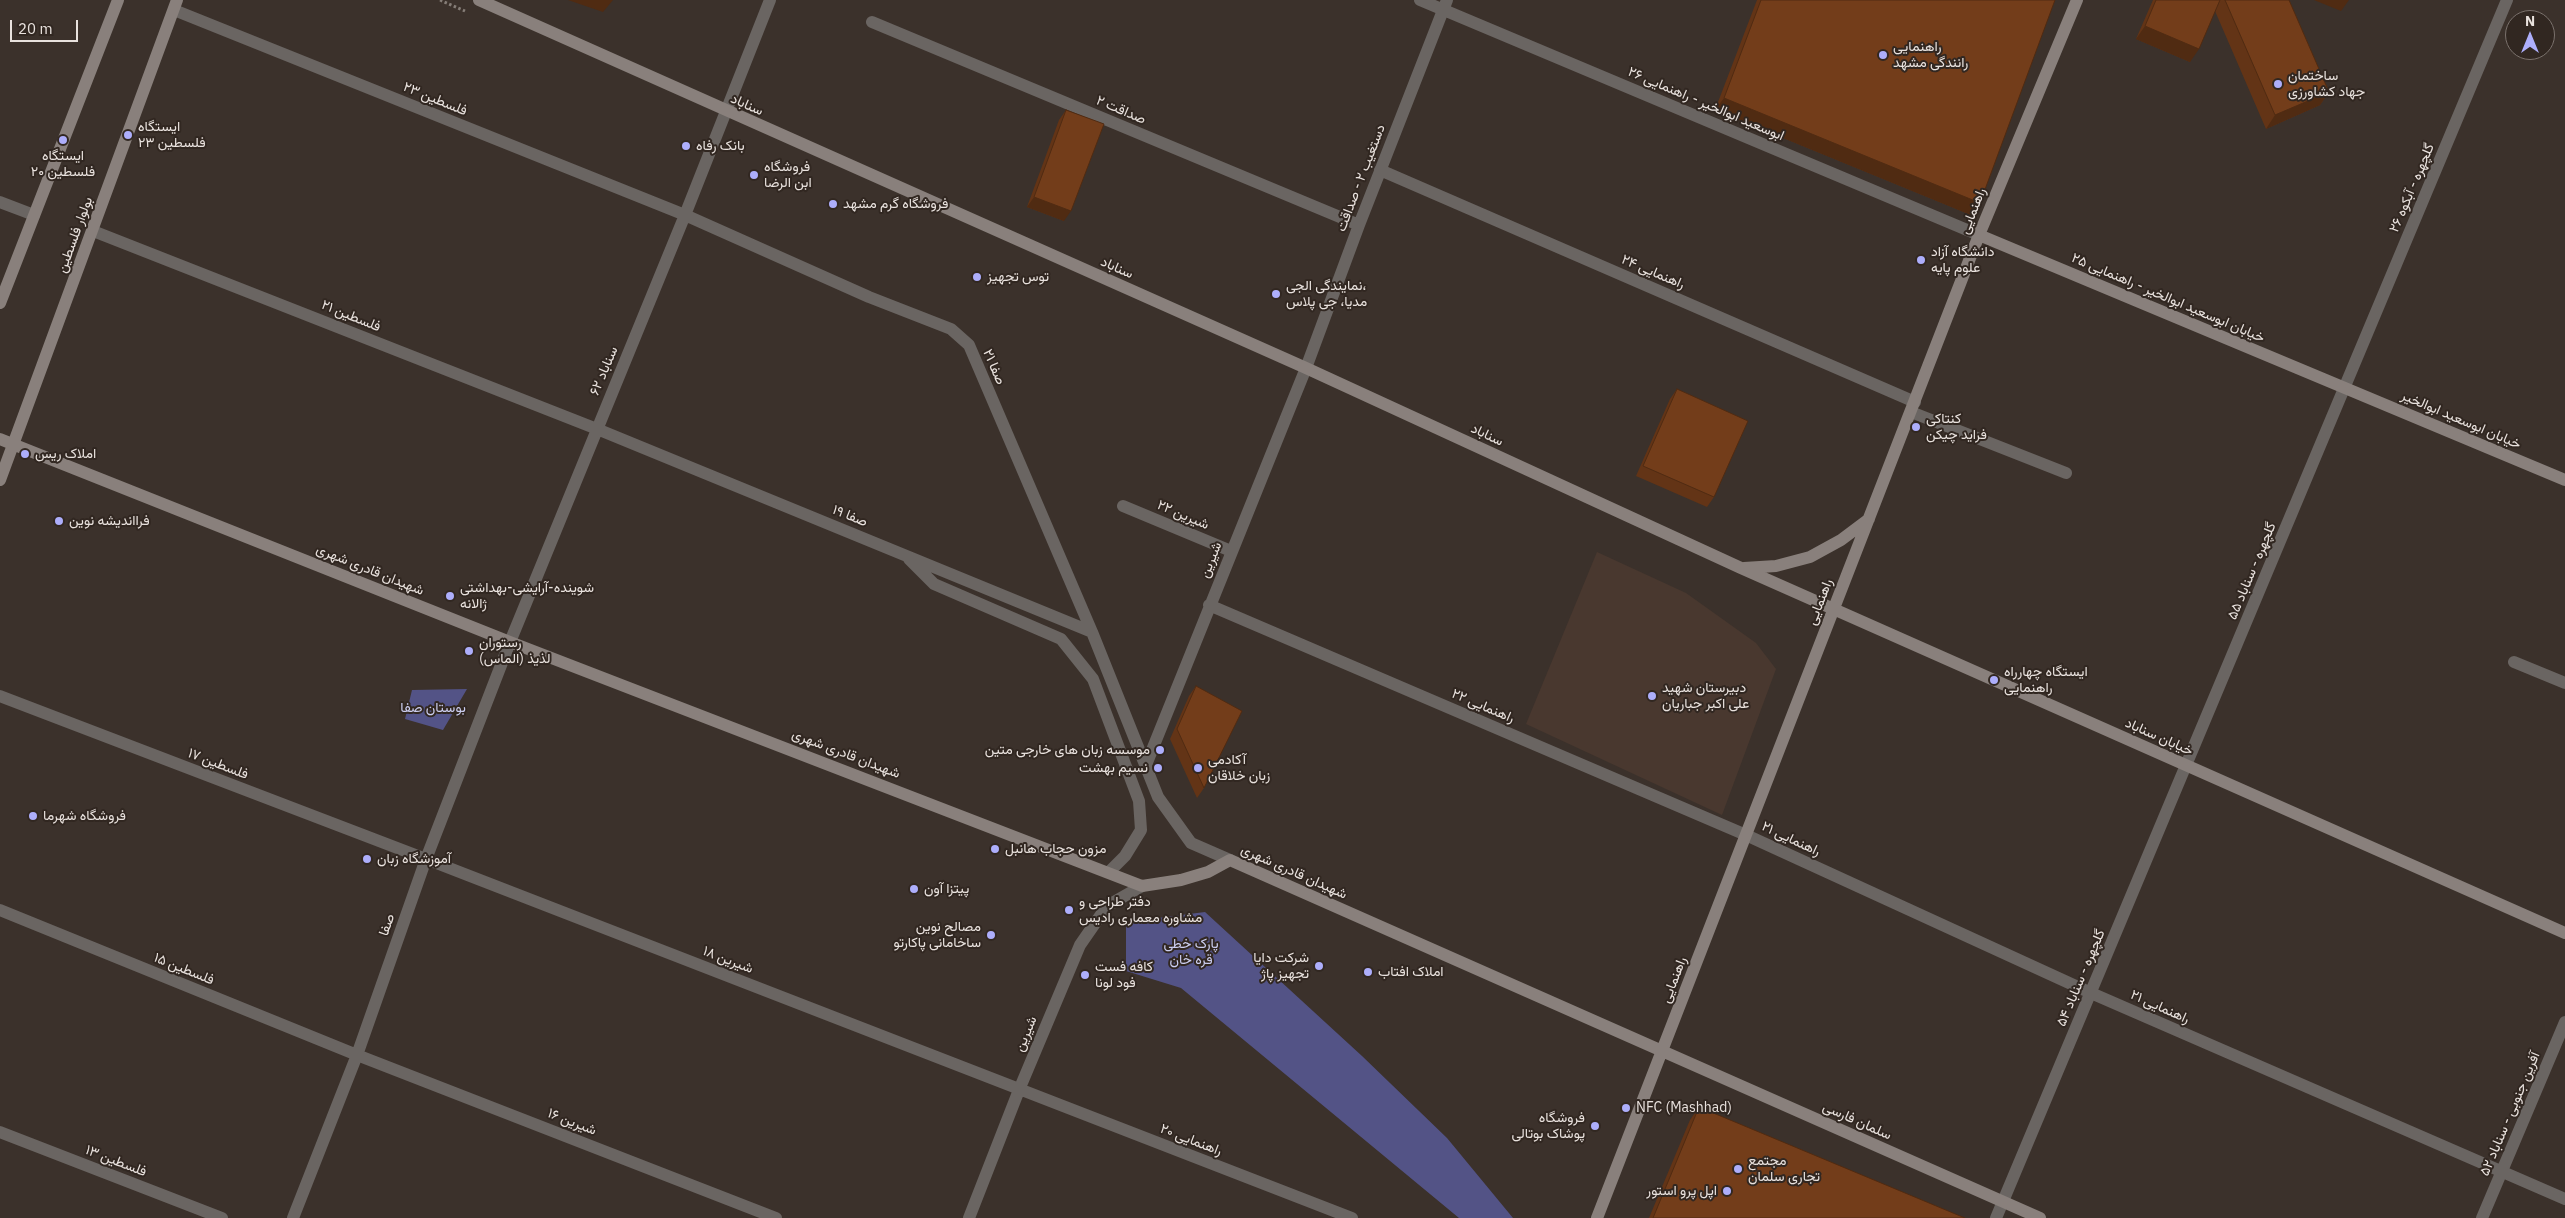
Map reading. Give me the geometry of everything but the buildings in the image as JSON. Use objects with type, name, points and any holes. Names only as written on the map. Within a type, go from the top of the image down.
[{"type":"main road","points":[[0,303],[118,0]]},
{"type":"main road","name":"سناباد","points":[[479,0],[726,112],[1306,368],[1742,568]]},
{"type":"main road","name":"راهنمایی","points":[[1597,1218],[1979,235],[2078,0]]},
{"type":"main road","name":"بولوار فلسطین","points":[[1,473],[93,230],[175,5]]},
{"type":"main road","name":"خیابان ابوسعید ابوالخیر - راهنمایی ۲۵","points":[[1979,235],[2345,388]]},
{"type":"main road","name":"خیابان ابوسعید ابوالخیر","points":[[2345,388],[2565,480]]},
{"type":"main road","name":"شهیدان قادری شهری","points":[[0,439],[510,642],[1110,872],[1142,886],[1181,880],[1208,872],[1230,860],[1662,1051]]},
{"type":"main road","points":[[1742,568],[1776,566],[1810,556],[1842,540],[1869,519]]},
{"type":"main road","name":"خیابان سناباد","points":[[1742,568],[2565,933]]},
{"type":"main road","name":"سلمان فارسی","points":[[1662,1051],[2040,1218]]},
{"type":"street","name":"سناباد ۶۲","points":[[510,642],[685,215],[770,0]]},
{"type":"street","name":"ابوسعید ابوالخیر - راهنمایی ۲۶","points":[[1420,0],[1445,5],[1979,235]]},
{"type":"street","name":"گلچهره - آبکوه ۲۶","points":[[2345,388],[2507,0]]},
{"type":"street","name":"فلسطین ۲۳","points":[[175,5],[685,215]]},
{"type":"street","name":"دستغیب ۲ - صداقت","points":[[1306,368],[1380,170],[1445,5]]},
{"type":"street","name":"صداقت ۲","points":[[872,22],[1359,225]]},
{"type":"street","name":"راهنمایی ۲۴","points":[[1380,170],[1912,407],[2066,473]]},
{"type":"street","points":[[0,202],[34,215]]},
{"type":"street","name":"صفا ۲۱","points":[[685,215],[868,297],[951,329],[968,345],[1092,632],[1158,797],[1191,843],[1230,860]]},
{"type":"street","name":"فلسطین ۲۱","points":[[93,230],[597,429]]},
{"type":"street","name":"شیرین","points":[[1146,765],[1306,368]]},
{"type":"street","name":"گلچهره - سناباد ۵۵","points":[[2186,765],[2345,388]]},
{"type":"street","name":"صفا ۱۹","points":[[597,429],[1092,632]]},
{"type":"street","name":"شیرین ۲۲","points":[[1123,506],[1231,551]]},
{"type":"street","points":[[904,554],[934,584],[1061,639],[1093,678],[1139,801],[1141,830],[1125,856],[1110,872]]},
{"type":"street","name":"راهنمایی ۲۲","points":[[1209,605],[1746,835]]},
{"type":"street","name":"صفا","points":[[293,1218],[357,1055],[426,859],[510,642]]},
{"type":"street","points":[[2514,662],[2565,683]]},
{"type":"street","name":"فلسطین ۱۷","points":[[0,696],[426,859]]},
{"type":"street","name":"گلچهره - سناباد ۵۴","points":[[1996,1218],[2186,765]]},
{"type":"street","name":"راهنمایی ۲۱","points":[[1746,835],[2091,993],[2565,1199]]},
{"type":"street","name":"شیرین ۱۸","points":[[426,859],[1019,1090]]},
{"type":"street","name":"شیرین","points":[[969,1218],[1019,1090],[1080,945],[1107,906],[1142,886]]},
{"type":"street","name":"فلسطین ۱۵","points":[[0,910],[357,1055]]},
{"type":"street","name":"آفرین جنوبی - سناباد ۵۲","points":[[2482,1218],[2565,1022]]},
{"type":"street","name":"شیرین ۱۶","points":[[357,1055],[776,1218]]},
{"type":"street","name":"راهنمایی ۲۰","points":[[1019,1090],[1352,1218]]},
{"type":"street","name":"فلسطین ۱۳","points":[[0,1132],[222,1218]]},
{"type":"shaded area","name":"دبیرستان شهید علی اکبر جباریان","points":[[1597,552],[1686,593],[1756,643],[1776,669],[1722,815],[1526,724]]},
{"type":"green space","name":"بوستان صفا","points":[[467,689],[443,730],[405,719],[412,690]]},
{"type":"green space","name":"پارک خطی قره خان","points":[[1205,912],[1362,1056],[1447,1138],[1513,1218],[1459,1218],[1181,988],[1126,971],[1126,922]]},
{"type":"place","name":"راهنمایی رانندگی مشهد","points":[[1883,55]]},
{"type":"place","name":"ساختمان جهاد کشاورزی","points":[[2278,84]]},
{"type":"place","name":"ایستگاه فلسطین ۲۳","points":[[128,135]]},
{"type":"place","name":"ایستگاه فلسطین ٢۰","points":[[63,140]]},
{"type":"place","name":"بانک رفاه","points":[[686,146]]},
{"type":"place","name":"فروشگاه ابن الرضا","points":[[754,175]]},
{"type":"place","name":"فروشگاه گرم مشهد","points":[[833,204]]},
{"type":"place","name":"دانشگاه آزاد علوم پایه","points":[[1921,260]]},
{"type":"place","name":"توس تجهیز","points":[[977,277]]},
{"type":"place","name":"نمایندگی الجی، مدیا، جی پلاس","points":[[1276,294]]},
{"type":"place","name":"کنتاکی فراید چیکن","points":[[1916,427]]},
{"type":"place","name":"املاک ریس","points":[[25,454]]},
{"type":"place","name":"فرااندیشه نوین","points":[[59,521]]},
{"type":"place","name":"شوینده-آرایشی-بهداشتی ژالانه","points":[[450,596]]},
{"type":"place","name":"رستوران لذیذ (الماس)","points":[[469,651]]},
{"type":"place","name":"ایستگاه چهارراه راهنمایی","points":[[1994,680]]},
{"type":"place","name":"دبیرستان شهید علی اکبر جباریان","points":[[1652,696]]},
{"type":"place","name":"موسسه زبان های خارجی متین","points":[[1160,750]]},
{"type":"place","name":"نسیم بهشت","points":[[1158,768]]},
{"type":"place","name":"آکادمی زبان خلاقان","points":[[1198,768]]},
{"type":"place","name":"فروشگاه شهرما","points":[[33,816]]},
{"type":"place","name":"مزون حجاب هانبل","points":[[995,849]]},
{"type":"place","name":"آموزشگاه زبان","points":[[367,859]]},
{"type":"place","name":"پیتزا آون","points":[[914,889]]},
{"type":"place","name":"دفتر طراحی و مشاوره معماری رادیس","points":[[1069,910]]},
{"type":"place","name":"مصالح نوین ساخامانی پاکارتو","points":[[991,935]]},
{"type":"place","name":"شرکت دایا تجهیز پاژ","points":[[1319,966]]},
{"type":"place","name":"املاک افتاب","points":[[1368,972]]},
{"type":"place","name":"کافه فست فود لونا","points":[[1085,975]]},
{"type":"place","name":"NFC (Mashhad)","points":[[1626,1108]]},
{"type":"place","name":"فروشگاه پوشاک بوتالی","points":[[1595,1126]]},
{"type":"place","name":"مجتمع تجاری سلمان","points":[[1738,1169]]},
{"type":"place","name":"اپل پرو استور","points":[[1727,1191]]}]
